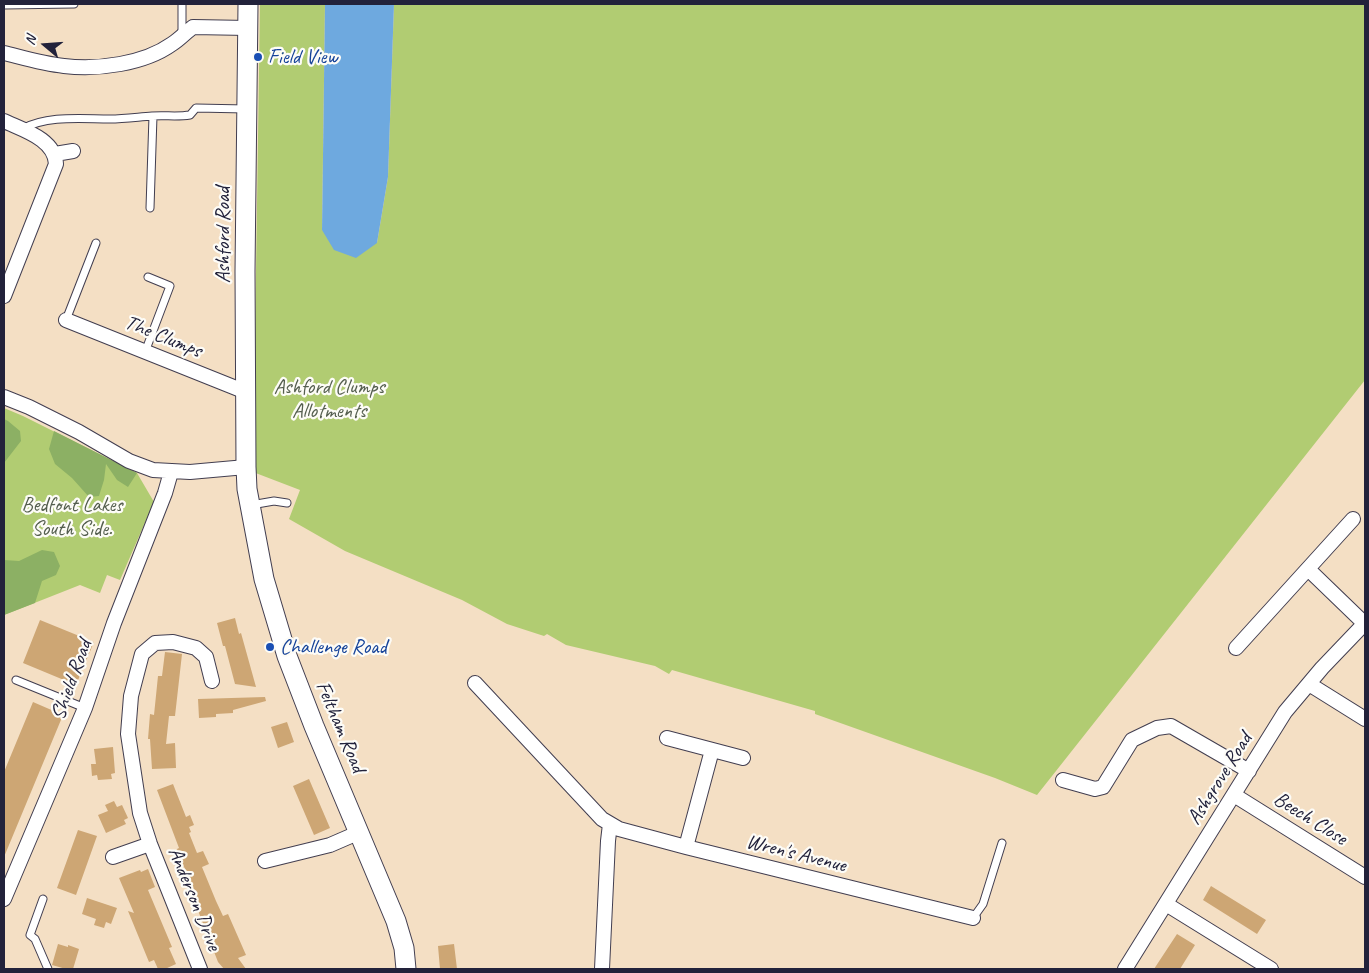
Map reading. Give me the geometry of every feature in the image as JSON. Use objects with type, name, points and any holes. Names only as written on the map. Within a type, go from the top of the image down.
[{"type":"main road","name":"Ashford Road","points":[[246,468],[244,271],[248,4]]},
{"type":"main road","name":"Feltham Road","points":[[246,468],[250,505],[264,579],[287,656],[314,726],[396,921],[404,948],[406,969]]},
{"type":"street","points":[[4,53],[64,66],[113,66],[138,60],[173,44],[193,27],[248,28]]},
{"type":"street","points":[[4,121],[42,139],[55,154],[56,164],[4,296]]},
{"type":"street","points":[[55,154],[73,151]]},
{"type":"street","name":"The Clumps","points":[[66,320],[246,392]]},
{"type":"street","points":[[4,397],[29,407],[79,432],[129,461],[152,470],[190,472],[246,468]]},
{"type":"street","name":"Shield Road","points":[[4,899],[85,708],[114,623],[165,493],[171,472]]},
{"type":"street","points":[[1236,648],[1353,519]]},
{"type":"street","points":[[1308,570],[1365,624]]},
{"type":"street","name":"Ashgrove Road","points":[[1125,969],[1285,712],[1365,624]]},
{"type":"street","name":"Anderson Drive","points":[[200,969],[150,844],[140,813],[128,734],[131,696],[142,654],[155,643],[173,642],[196,648],[206,657],[212,681]]},
{"type":"street","name":"Wren's Avenue","points":[[476,683],[602,819],[619,829],[973,918]]},
{"type":"street","points":[[1309,684],[1365,719]]},
{"type":"street","points":[[1063,780],[1095,789],[1103,787],[1132,740],[1157,728],[1171,726],[1249,771]]},
{"type":"street","points":[[667,738],[743,758]]},
{"type":"street","points":[[686,847],[712,750]]},
{"type":"street","name":"Beech Close","points":[[1234,795],[1365,877]]},
{"type":"street","points":[[602,969],[610,824]]},
{"type":"street","points":[[265,861],[330,845],[360,832]]},
{"type":"street","name":"Anderson Drive","points":[[113,857],[150,844]]},
{"type":"street","points":[[1166,904],[1271,969]]},
{"type":"lane","points":[[4,5],[74,4]]},
{"type":"lane","points":[[182,4],[182,35]]},
{"type":"lane","points":[[22,129],[32,124],[62,119],[126,119],[179,116],[190,115],[196,108],[247,109]]},
{"type":"lane","points":[[150,208],[153,116]]},
{"type":"lane","points":[[66,320],[96,243]]},
{"type":"lane","points":[[145,352],[170,286],[148,277]]},
{"type":"lane","points":[[250,505],[274,501],[287,503]]},
{"type":"lane","points":[[16,680],[85,708]]},
{"type":"lane","points":[[973,918],[983,904],[1002,843]]},
{"type":"lane","points":[[43,899],[30,934],[35,939],[48,969]]},
{"type":"green space","name":"Ashford Clumps Allotments","points":[[260,4],[325,4],[322,230],[377,243],[388,177],[394,4],[1365,4],[1365,380],[1037,795],[995,778],[815,714],[815,711],[672,670],[669,674],[655,666],[566,645],[547,634],[544,636],[507,624],[462,600],[345,551],[289,519],[300,490],[253,472]]},
{"type":"green space","name":"Bedfont Lakes South Side.","points":[[4,408],[137,473],[154,502],[120,580],[107,575],[100,593],[80,585],[4,615]]},
{"type":"green space","points":[[4,419],[20,431],[21,441],[4,463]]},
{"type":"green space","points":[[54,431],[137,473],[128,487],[117,480],[106,464],[99,496],[89,497],[72,478],[55,464],[49,449]]},
{"type":"green space","points":[[42,550],[54,552],[60,566],[56,575],[42,581],[35,603],[4,615],[4,560],[19,561]]},
{"type":"water","points":[[325,4],[394,4],[388,177],[377,243],[356,258],[334,250],[322,230]]},
{"type":"building","points":[[235,618],[256,687],[235,684],[225,646],[223,646],[217,623]]},
{"type":"building","points":[[40,620],[94,642],[76,685],[23,663]]},
{"type":"building","points":[[165,652],[182,654],[175,716],[169,716],[166,744],[175,743],[176,768],[152,769],[150,739],[148,739],[150,714],[154,715],[158,676],[162,676]]},
{"type":"building","points":[[265,697],[266,701],[233,710],[233,713],[199,718],[198,699]]},
{"type":"building","points":[[33,702],[63,715],[4,857],[4,772]]},
{"type":"building","points":[[287,722],[294,742],[278,748],[271,727]]},
{"type":"building","points":[[113,747],[115,773],[111,774],[112,779],[98,780],[97,775],[92,776],[91,764],[96,764],[94,749]]},
{"type":"building","points":[[309,779],[330,828],[314,835],[293,786]]},
{"type":"building","points":[[173,784],[186,817],[190,815],[194,825],[189,827],[191,832],[189,833],[197,853],[203,851],[209,864],[202,867],[216,901],[223,916],[228,914],[246,955],[238,958],[246,969],[224,969],[218,962],[197,908],[200,907],[177,849],[179,848],[157,790]]},
{"type":"building","points":[[114,801],[117,807],[122,805],[128,818],[124,820],[126,824],[106,833],[98,815],[108,811],[105,805]]},
{"type":"building","points":[[78,830],[97,836],[76,895],[57,888]]},
{"type":"building","points":[[148,869],[155,887],[148,890],[172,947],[169,948],[176,964],[165,969],[158,969],[154,960],[149,962],[128,911],[134,913],[119,878]]},
{"type":"building","points":[[1211,886],[1266,920],[1257,934],[1203,900]]},
{"type":"building","points":[[87,898],[117,908],[111,924],[106,922],[104,928],[94,925],[96,919],[82,914]]},
{"type":"building","points":[[1177,934],[1195,945],[1180,969],[1154,969]]},
{"type":"building","points":[[58,944],[79,949],[73,969],[52,965]]},
{"type":"building","points":[[454,944],[457,969],[440,969],[438,946]]},
{"type":"place","name":"Field View","points":[[258,57]]},
{"type":"place","name":"Challenge Road","points":[[270,647]]}]
